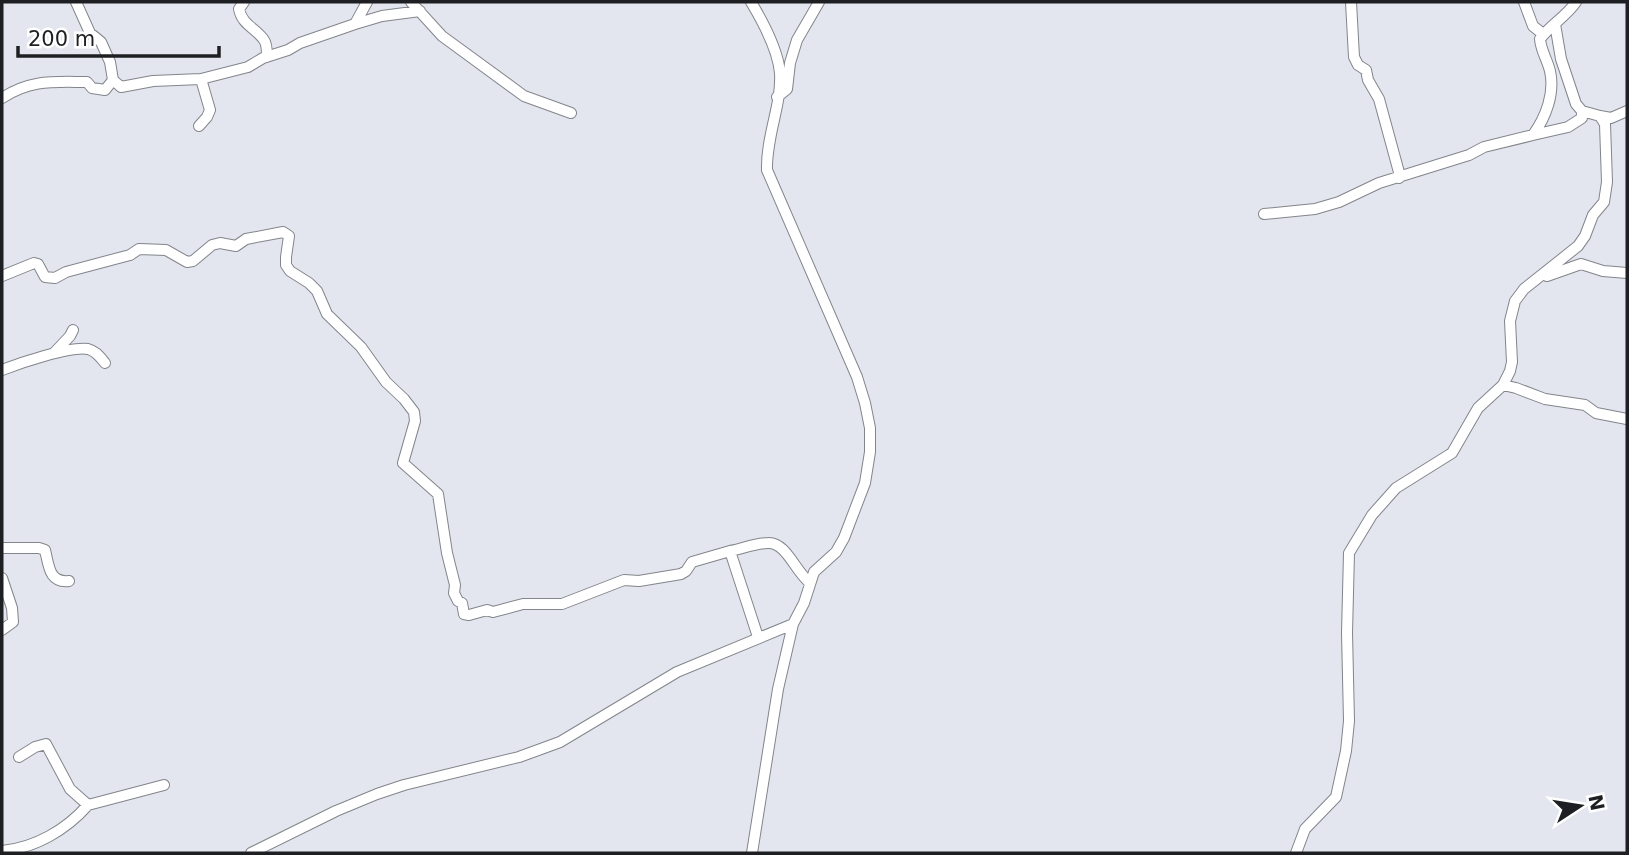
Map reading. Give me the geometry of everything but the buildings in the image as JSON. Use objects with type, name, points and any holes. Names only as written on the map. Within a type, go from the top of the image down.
[{"type":"street","points":[[76,2],[90,33],[101,42],[110,62],[113,80],[121,87],[152,81],[201,79],[248,67],[267,57],[355,24],[382,16],[420,11]]},
{"type":"street","points":[[244,2],[239,13],[248,27],[264,41],[267,57]]},
{"type":"street","points":[[355,24],[367,2]]},
{"type":"street","points":[[411,2],[442,36],[524,96],[571,113]]},
{"type":"street","points":[[751,2],[778,58],[780,75],[766,150],[767,170],[857,377],[870,428],[870,452],[865,483],[856,510],[836,552],[814,572],[804,603],[793,624],[778,689],[752,853]]},
{"type":"street","points":[[777,97],[787,89],[790,63],[797,40],[820,2]]},
{"type":"street","points":[[1351,2],[1354,57],[1358,65],[1366,70],[1368,80],[1380,99],[1396,155],[1399,178]]},
{"type":"street","points":[[1524,2],[1533,26],[1543,34]]},
{"type":"street","points":[[1534,135],[1552,92],[1549,68],[1541,50],[1540,39],[1576,2]]},
{"type":"street","points":[[1555,24],[1561,59],[1576,104],[1582,111],[1611,118],[1627,111]]},
{"type":"street","points":[[198,126],[210,110],[201,79]]},
{"type":"street","points":[[2,98],[18,87],[51,82],[87,82],[92,88],[105,90],[113,80]]},
{"type":"street","points":[[1264,214],[1315,209],[1339,202],[1379,183],[1475,153],[1484,147],[1568,127],[1582,118],[1582,111]]},
{"type":"street","points":[[1296,853],[1305,829],[1336,797],[1346,751],[1349,722],[1349,553],[1372,514],[1396,488],[1452,453],[1478,408],[1503,385],[1512,362],[1510,321],[1516,301],[1524,289],[1578,246],[1593,215],[1604,202],[1607,182],[1606,133],[1600,116]]},
{"type":"street","points":[[2,276],[34,263],[38,264],[45,277],[54,278],[145,248],[166,250],[187,262],[212,245],[220,243],[236,247],[246,239],[273,233],[283,232],[289,236],[286,265],[290,271],[317,291],[327,314],[361,347],[386,382],[414,412],[415,421],[403,463],[438,494],[447,554],[455,585],[454,593],[462,603],[466,615],[487,610],[493,612],[523,604],[562,604],[624,580],[639,581],[681,574],[692,562],[770,542],[780,545],[810,583]]},
{"type":"street","points":[[1538,278],[1581,264],[1603,271],[1627,274]]},
{"type":"street","points":[[54,353],[73,330]]},
{"type":"street","points":[[2,370],[54,353],[89,349],[97,353],[104,363]]},
{"type":"street","points":[[1503,385],[1516,387],[1545,399],[1585,405],[1596,413],[1627,419]]},
{"type":"street","points":[[2,548],[45,550],[53,578],[61,582],[69,581]]},
{"type":"street","points":[[730,551],[758,637]]},
{"type":"street","points":[[2,578],[12,608],[13,622],[2,630]]},
{"type":"street","points":[[251,853],[377,794],[519,757],[561,742],[677,672],[793,624]]},
{"type":"street","points":[[19,757],[46,744],[70,789],[88,805]]},
{"type":"street","points":[[2,851],[19,849],[47,838],[88,805],[163,785]]}]
